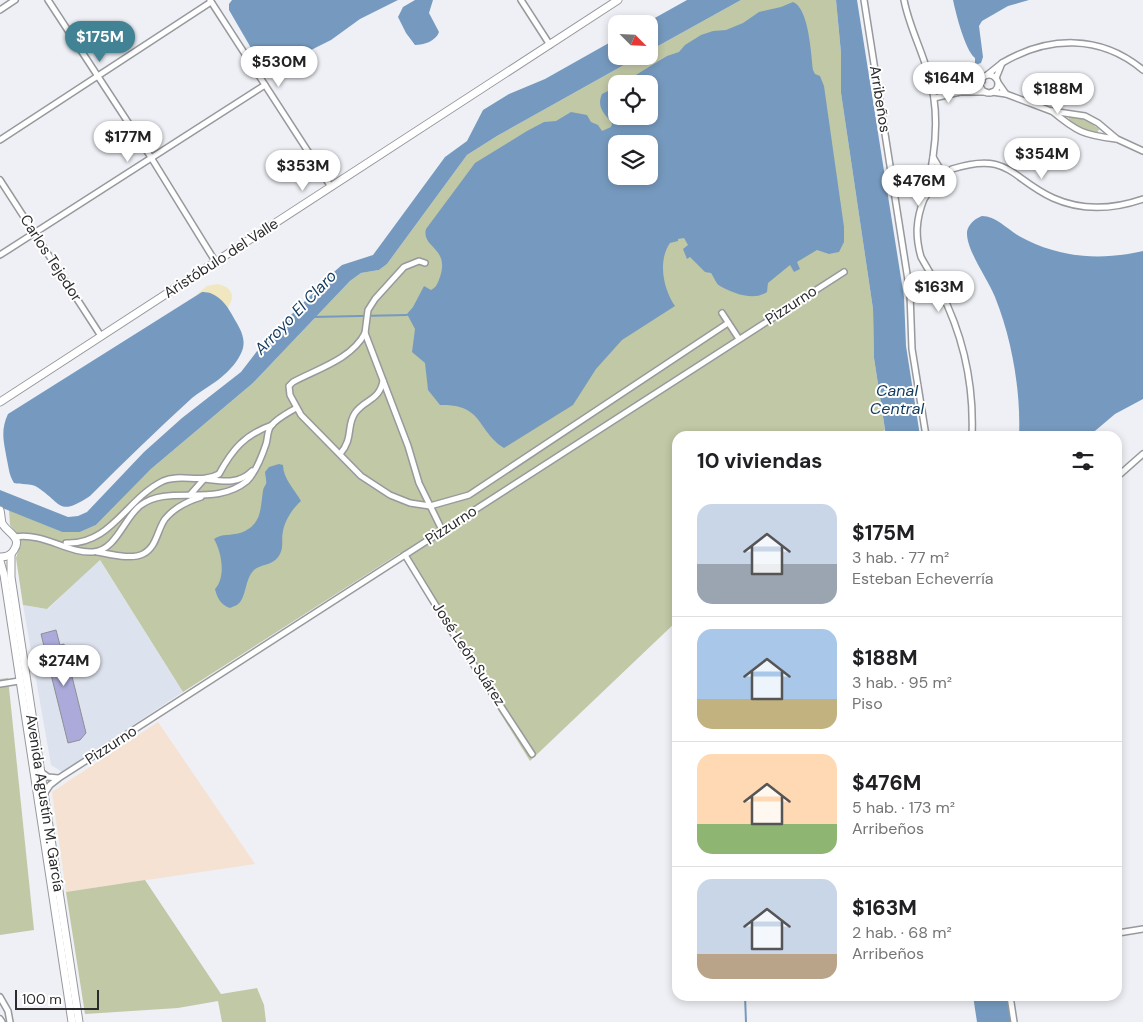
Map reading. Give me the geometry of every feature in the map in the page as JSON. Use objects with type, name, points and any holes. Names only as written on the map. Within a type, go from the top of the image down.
[{"type":"main road","name":"Aristóbulo del Valle","points":[[0,402],[618,0]]},
{"type":"main road","points":[[0,512],[2,523],[15,537]]},
{"type":"main road","points":[[0,529],[8,530]]},
{"type":"main road","name":"Avenida Agustín M. García","points":[[15,537],[16,546],[11,554],[11,577],[79,1022]]},
{"type":"main road","points":[[0,557],[11,554]]},
{"type":"main road","name":"Avenida Agustín M. García","points":[[0,561],[4,575],[72,1022]]},
{"type":"street","points":[[0,10],[15,0]]},
{"type":"street","points":[[48,0],[152,159],[216,262]]},
{"type":"street","points":[[521,0],[550,45]]},
{"type":"street","name":"Arribeños","points":[[864,0],[910,293],[912,350],[925,431]]},
{"type":"street","points":[[904,0],[908,23],[928,71],[934,98],[935,136],[933,157],[931,172],[917,221],[918,248],[947,305],[964,354],[970,388],[972,431]]},
{"type":"street","points":[[0,140],[211,1],[331,187]]},
{"type":"street","points":[[960,92],[982,80],[1002,63],[1045,44],[1088,44],[1127,58],[1143,70]]},
{"type":"street","points":[[988,92],[997,88],[997,80],[1002,63]]},
{"type":"street","points":[[986,76],[997,80],[1006,94]]},
{"type":"street","points":[[982,80],[982,88],[988,92]]},
{"type":"street","points":[[0,256],[265,85]]},
{"type":"street","points":[[934,98],[960,92],[1006,94],[1051,111],[1072,113],[1090,118],[1117,139]]},
{"type":"street","points":[[1051,111],[1068,125],[1084,134],[1117,139],[1143,151]]},
{"type":"street","points":[[1068,125],[1067,120],[1072,113]]},
{"type":"street","points":[[1098,136],[1102,126]]},
{"type":"street","points":[[933,157],[941,168],[940,178]]},
{"type":"street","points":[[924,199],[940,178],[952,169],[964,165],[983,163],[1004,167],[1054,198],[1083,206],[1112,207],[1143,199]]},
{"type":"street","points":[[931,172],[935,166],[952,169]]},
{"type":"street","points":[[931,172],[934,179],[940,178]]},
{"type":"street","name":"Carlos Tejedor","points":[[0,180],[101,336]]},
{"type":"street","points":[[425,263],[419,261],[404,267],[375,299],[368,312],[365,333],[354,348],[332,363],[293,382],[289,386],[290,395],[300,415],[361,476],[390,495],[410,503],[430,506],[469,495],[728,323]]},
{"type":"street","name":"Pizzurno","points":[[44,794],[50,785],[59,778],[844,272]]},
{"type":"street","points":[[722,313],[739,339]]},
{"type":"street","points":[[365,333],[408,446],[419,483],[442,530]]},
{"type":"street","points":[[340,454],[349,442],[354,415],[362,406],[377,396],[381,391],[383,381]]},
{"type":"street","points":[[190,495],[204,479],[219,474],[229,455],[244,440],[257,430],[272,424],[296,408]]},
{"type":"street","points":[[15,537],[46,539],[94,552],[129,556],[142,555],[157,539],[159,530],[170,515],[188,502],[220,494],[239,486],[248,479],[258,464],[272,424]]},
{"type":"street","points":[[1122,472],[1143,454]]},
{"type":"street","points":[[58,543],[78,544],[100,535],[151,489],[164,481],[180,478],[230,482],[248,474],[258,464]]},
{"type":"street","points":[[94,552],[111,542],[124,527],[133,511],[143,503],[163,497],[206,496]]},
{"type":"street","name":"José León Suárez","points":[[405,555],[532,754]]},
{"type":"street","points":[[0,684],[19,681]]},
{"type":"street","points":[[40,770],[48,777],[59,778]]},
{"type":"street","points":[[1122,932],[1143,929]]},
{"type":"street","points":[[0,997],[8,1011],[10,1022]]},
{"type":"street","points":[[1011,1001],[1014,1022]]},
{"type":"shaded area","points":[[99,559],[183,692],[62,772],[51,765],[23,605],[48,609]]},
{"type":"shaded area","points":[[158,722],[255,864],[66,892],[52,792]]},
{"type":"green space","points":[[741,0],[836,0],[841,53],[841,93],[873,309],[874,358],[885,430],[672,431],[672,626],[530,761],[400,553],[183,692],[100,560],[47,609],[23,605],[16,558],[21,542],[10,525],[9,510],[62,532],[80,532],[96,525],[151,469],[253,383],[350,281],[361,273],[379,270],[387,264],[467,155],[497,136],[624,65],[658,65],[658,46]]},
{"type":"green space","points":[[1073,116],[1088,121],[1099,129],[1097,134],[1086,133],[1068,121],[1069,117]]},
{"type":"green space","points":[[8,678],[34,930],[0,935],[0,679]]},
{"type":"green space","points":[[145,880],[221,994],[257,988],[264,1005],[266,1022],[222,1022],[218,1001],[178,1008],[85,1014],[66,892]]},
{"type":"sand","points":[[217,284],[226,287],[231,292],[232,299],[228,308],[221,300],[207,292],[196,295],[207,286]]},
{"type":"water","points":[[232,0],[398,0],[360,19],[331,40],[311,50],[278,73],[267,70],[258,60],[229,10],[229,4]]},
{"type":"water","points":[[415,0],[433,0],[429,13],[439,32],[429,42],[415,45],[398,17],[403,7]]},
{"type":"water","points":[[687,0],[741,0],[658,46],[658,16]]},
{"type":"water","name":"Canal Central","points":[[836,0],[857,0],[904,297],[906,346],[919,431],[885,431],[874,358],[873,309],[841,93],[841,53]]},
{"type":"water","points":[[953,0],[1029,0],[1008,6],[982,21],[979,26],[983,57],[981,63],[978,64],[975,63],[975,58],[964,40]]},
{"type":"water","points":[[793,2],[803,13],[806,22],[813,70],[815,74],[820,76],[824,86],[844,227],[844,242],[839,252],[829,254],[817,250],[797,262],[800,269],[794,272],[790,265],[768,283],[767,292],[762,295],[750,296],[738,294],[719,285],[711,273],[705,272],[690,257],[687,259],[683,249],[688,245],[684,238],[678,239],[678,241],[670,243],[666,251],[663,267],[665,284],[675,306],[622,340],[596,369],[573,405],[504,448],[488,434],[472,413],[454,406],[440,405],[428,390],[425,363],[412,352],[415,329],[407,314],[424,286],[431,290],[436,286],[440,277],[441,260],[439,254],[427,240],[426,229],[475,163],[527,131],[544,122],[556,121],[571,112],[587,115],[591,122],[598,125],[602,131],[612,125],[658,125],[658,75],[636,75],[652,65],[658,65],[658,61],[679,52],[685,45],[701,35],[713,31],[726,30],[743,23],[759,12]]},
{"type":"water","name":"Arroyo El Claro","points":[[608,44],[608,65],[624,65],[497,136],[467,155],[387,264],[379,270],[361,273],[350,281],[253,383],[151,469],[96,525],[80,532],[62,532],[0,507],[0,490],[68,517],[78,516],[87,512],[144,452],[182,418],[241,372],[264,342],[335,271],[342,265],[373,255],[445,157],[467,141],[483,110],[509,94],[545,79]]},
{"type":"water","points":[[608,91],[608,118],[600,103],[602,94]]},
{"type":"water","points":[[982,216],[992,218],[1019,236],[1034,243],[1049,249],[1080,256],[1111,256],[1143,251],[1143,399],[1115,414],[1095,431],[1019,431],[1017,384],[1011,348],[995,297],[974,256],[968,239],[967,232],[969,226]]},
{"type":"water","points":[[202,292],[211,293],[223,302],[229,309],[242,334],[244,343],[242,351],[227,372],[192,398],[90,496],[80,502],[72,506],[61,506],[35,486],[14,483],[9,472],[3,437],[8,414]]},
{"type":"water","points":[[279,464],[283,465],[287,480],[301,501],[292,511],[286,523],[282,534],[282,548],[278,558],[254,570],[240,602],[230,608],[220,601],[215,589],[221,578],[222,565],[214,539],[220,536],[240,533],[252,526],[259,516],[266,483],[265,472],[269,467]]},
{"type":"water","points":[[974,1001],[1009,1001],[1012,1022],[977,1022]]},
{"type":"building","points":[[56,630],[60,645],[64,644],[86,733],[80,740],[68,743],[41,634]]},
{"type":"waterway","points":[[312,317],[407,315]]},
{"type":"waterway","points":[[745,1001],[746,1022]]}]
